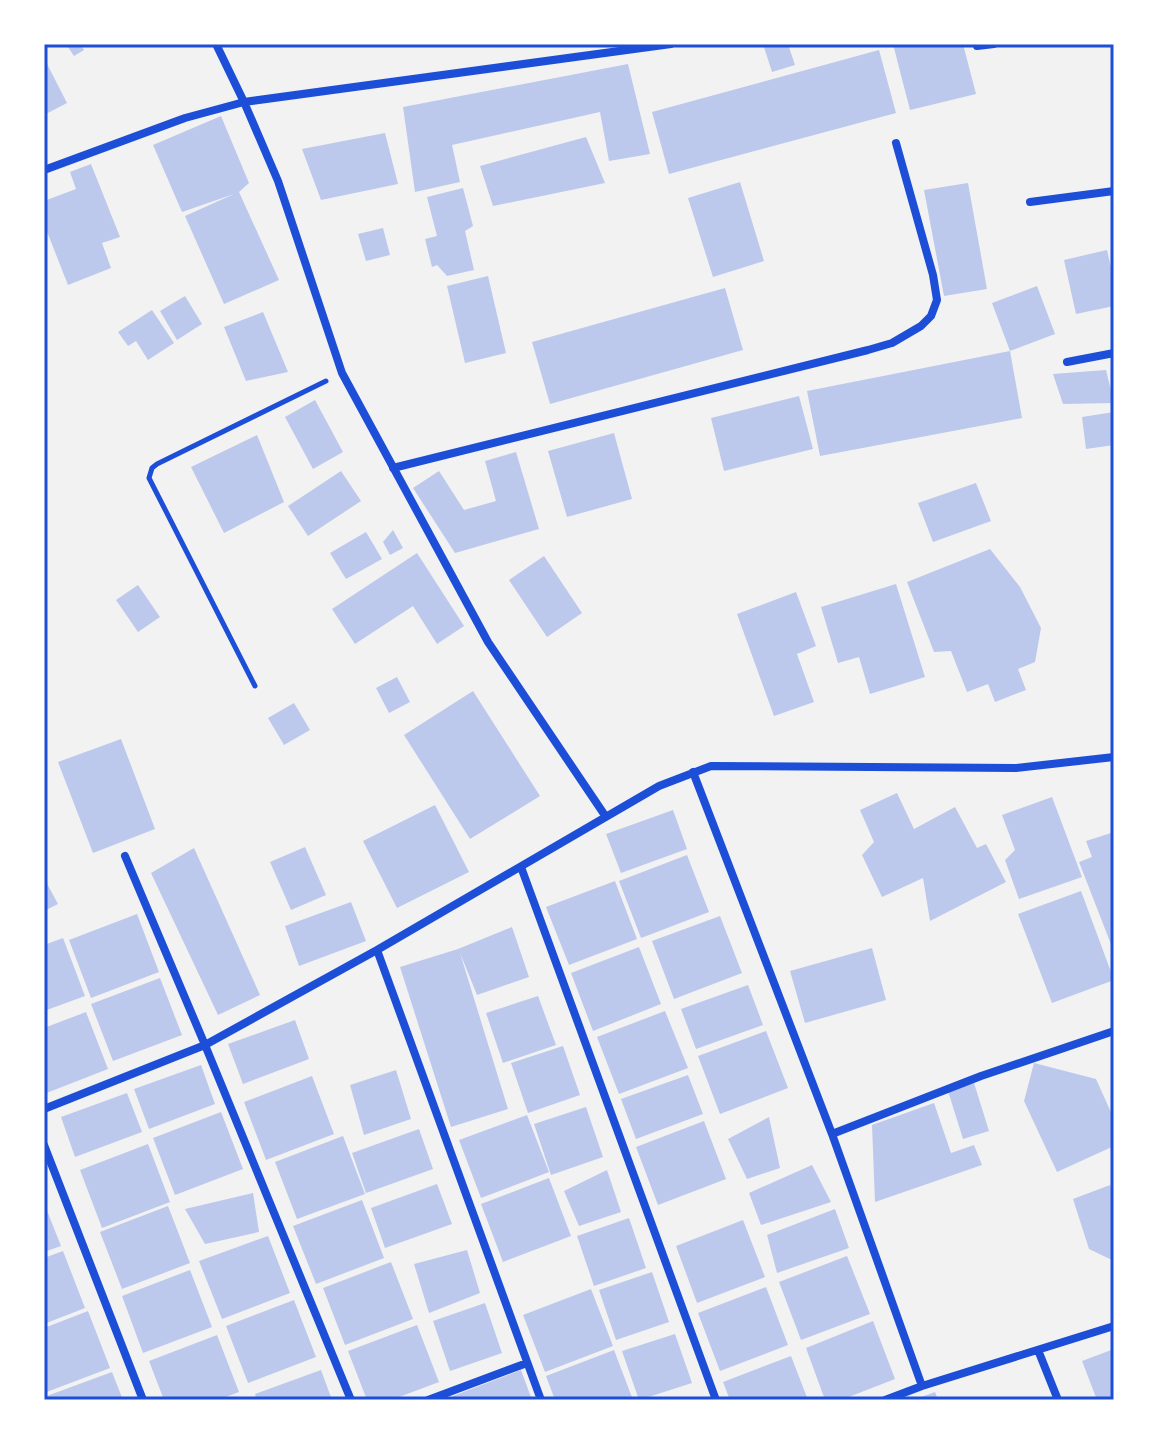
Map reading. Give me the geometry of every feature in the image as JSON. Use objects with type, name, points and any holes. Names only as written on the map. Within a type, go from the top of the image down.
[{"type":"street","points":[[216,44],[278,181],[342,373],[488,642],[606,817]]},
{"type":"street","points":[[44,170],[185,118],[244,102],[671,44]]},
{"type":"street","points":[[977,46],[994,44]]},
{"type":"street","points":[[393,468],[868,350],[909,334],[931,316],[937,300],[933,275],[896,143]]},
{"type":"street","points":[[1030,202],[1114,191]]},
{"type":"street","points":[[1067,362],[1114,353]]},
{"type":"street","points":[[44,1109],[205,1045],[377,950],[659,786],[711,766],[1016,768],[1114,757]]},
{"type":"street","points":[[693,772],[832,1134],[922,1386]]},
{"type":"street","points":[[125,856],[351,1400]]},
{"type":"street","points":[[521,867],[716,1400]]},
{"type":"street","points":[[377,950],[541,1400]]},
{"type":"street","points":[[832,1134],[981,1076],[1114,1031]]},
{"type":"street","points":[[44,1145],[143,1400]]},
{"type":"street","points":[[885,1400],[1114,1326]]},
{"type":"street","points":[[1038,1350],[1058,1400]]},
{"type":"street","points":[[428,1400],[527,1363]]},
{"type":"path","points":[[255,686],[149,473],[157,464],[342,373]]},
{"type":"building","points":[[66,44],[80,44],[84,50],[74,56]]},
{"type":"building","points":[[763,44],[788,44],[795,65],[772,72]]},
{"type":"building","points":[[893,44],[963,44],[976,94],[910,110]]},
{"type":"building","points":[[879,50],[896,113],[669,174],[652,112]]},
{"type":"building","points":[[44,58],[67,103],[44,115]]},
{"type":"building","points":[[628,64],[650,154],[609,161],[600,112],[452,145],[460,182],[415,192],[403,107]]},
{"type":"building","points":[[221,116],[249,183],[239,192],[279,280],[224,304],[185,216],[234,194],[182,212],[153,145]]},
{"type":"building","points":[[385,133],[398,184],[321,200],[302,149]]},
{"type":"building","points":[[586,137],[605,183],[493,206],[480,166]]},
{"type":"building","points":[[91,164],[120,237],[102,243],[111,268],[68,285],[44,224],[44,201],[76,189],[70,172]]},
{"type":"building","points":[[740,182],[764,261],[713,277],[688,198]]},
{"type":"building","points":[[968,183],[987,289],[944,296],[924,190]]},
{"type":"building","points":[[463,188],[473,226],[465,231],[474,270],[447,276],[437,265],[432,267],[425,239],[437,236],[427,197]]},
{"type":"building","points":[[383,228],[390,255],[366,261],[358,234]]},
{"type":"building","points":[[1107,250],[1114,281],[1114,306],[1076,314],[1064,260]]},
{"type":"building","points":[[488,276],[506,353],[465,363],[447,286]]},
{"type":"building","points":[[1037,286],[1055,334],[1010,351],[992,303]]},
{"type":"building","points":[[725,288],[743,350],[550,404],[532,342]]},
{"type":"building","points":[[185,296],[202,324],[177,340],[160,311]]},
{"type":"building","points":[[152,310],[174,343],[148,360],[136,341],[128,346],[118,332]]},
{"type":"building","points":[[263,312],[288,372],[246,381],[224,327]]},
{"type":"building","points":[[1010,351],[1022,418],[820,456],[807,391]]},
{"type":"building","points":[[1106,370],[1114,403],[1063,404],[1053,374]]},
{"type":"building","points":[[799,396],[813,449],[724,471],[711,418]]},
{"type":"building","points":[[315,400],[343,452],[313,469],[285,417]]},
{"type":"building","points":[[1114,412],[1114,445],[1086,449],[1082,417]]},
{"type":"building","points":[[614,433],[632,499],[567,517],[548,451]]},
{"type":"building","points":[[257,435],[284,502],[224,533],[191,467]]},
{"type":"building","points":[[516,452],[539,529],[455,553],[413,488],[439,471],[464,510],[496,501],[485,461]]},
{"type":"building","points":[[341,471],[361,501],[308,536],[288,506]]},
{"type":"building","points":[[976,483],[991,521],[933,542],[918,503]]},
{"type":"building","points":[[393,530],[403,548],[390,555],[383,542]]},
{"type":"building","points":[[366,532],[382,559],[346,579],[330,553]]},
{"type":"building","points":[[990,549],[1020,587],[1041,628],[1035,662],[1018,669],[1026,690],[995,702],[988,684],[967,692],[951,651],[934,652],[907,582]]},
{"type":"building","points":[[417,553],[464,626],[437,644],[413,606],[355,644],[332,609]]},
{"type":"building","points":[[544,556],[582,613],[547,637],[509,580]]},
{"type":"building","points":[[896,584],[925,677],[870,694],[859,657],[838,663],[821,607]]},
{"type":"building","points":[[138,585],[160,617],[138,632],[116,600]]},
{"type":"building","points":[[796,592],[816,646],[797,654],[814,702],[774,716],[737,614]]},
{"type":"building","points":[[397,677],[410,702],[389,713],[376,688]]},
{"type":"building","points":[[473,691],[540,796],[470,839],[404,735]]},
{"type":"building","points":[[294,703],[310,730],[284,745],[268,718]]},
{"type":"building","points":[[121,739],[155,829],[93,853],[58,762]]},
{"type":"building","points":[[897,793],[914,829],[955,807],[977,848],[986,844],[1006,882],[930,921],[923,878],[882,897],[862,855],[874,842],[860,810]]},
{"type":"building","points":[[1052,797],[1082,877],[1019,899],[1005,860],[1015,850],[1002,815]]},
{"type":"building","points":[[435,805],[469,872],[397,908],[363,841]]},
{"type":"building","points":[[673,810],[687,849],[621,873],[606,834]]},
{"type":"building","points":[[1114,832],[1114,952],[1079,862],[1092,857],[1086,841]]},
{"type":"building","points":[[305,847],[326,895],[291,910],[270,862]]},
{"type":"building","points":[[194,848],[260,995],[218,1015],[151,873]]},
{"type":"building","points":[[687,855],[709,912],[641,938],[619,881]]},
{"type":"building","points":[[44,878],[58,904],[44,911]]},
{"type":"building","points":[[615,881],[637,939],[569,965],[546,907]]},
{"type":"building","points":[[1081,891],[1114,980],[1052,1003],[1018,914]]},
{"type":"building","points":[[351,902],[366,941],[299,966],[285,926]]},
{"type":"building","points":[[137,914],[159,972],[91,998],[69,940]]},
{"type":"building","points":[[720,916],[742,973],[674,999],[652,941]]},
{"type":"building","points":[[512,927],[529,977],[477,995],[460,953],[508,1109],[451,1127],[400,967],[458,949]]},
{"type":"building","points":[[63,938],[85,996],[44,1011],[44,945]]},
{"type":"building","points":[[639,947],[661,1004],[593,1031],[571,973]]},
{"type":"building","points":[[872,948],[886,1000],[805,1023],[790,971]]},
{"type":"building","points":[[160,978],[182,1035],[113,1061],[91,1004]]},
{"type":"building","points":[[748,985],[763,1025],[696,1049],[681,1009]]},
{"type":"building","points":[[538,996],[556,1045],[503,1063],[486,1013]]},
{"type":"building","points":[[665,1011],[688,1068],[619,1094],[597,1037]]},
{"type":"building","points":[[86,1012],[108,1069],[44,1094],[44,1028]]},
{"type":"building","points":[[295,1020],[309,1059],[243,1084],[228,1044]]},
{"type":"building","points":[[766,1031],[788,1088],[720,1114],[698,1056]]},
{"type":"building","points":[[563,1046],[580,1095],[528,1113],[511,1063]]},
{"type":"building","points":[[1034,1063],[1096,1079],[1114,1119],[1114,1146],[1057,1172],[1024,1101]]},
{"type":"building","points":[[201,1065],[215,1104],[149,1129],[134,1089]]},
{"type":"building","points":[[396,1070],[411,1119],[364,1135],[350,1085]]},
{"type":"building","points":[[688,1075],[703,1114],[636,1139],[621,1099]]},
{"type":"building","points":[[312,1076],[334,1134],[266,1160],[244,1102]]},
{"type":"building","points":[[974,1083],[989,1131],[963,1139],[948,1091]]},
{"type":"building","points":[[127,1093],[142,1132],[75,1157],[61,1117]]},
{"type":"building","points":[[934,1103],[951,1153],[974,1145],[982,1165],[875,1202],[872,1125]]},
{"type":"building","points":[[586,1107],[603,1157],[551,1175],[534,1124]]},
{"type":"building","points":[[221,1112],[243,1169],[175,1195],[153,1138]]},
{"type":"building","points":[[527,1115],[549,1172],[481,1198],[459,1140]]},
{"type":"building","points":[[769,1117],[780,1168],[747,1179],[728,1139]]},
{"type":"building","points":[[704,1121],[726,1179],[658,1205],[636,1147]]},
{"type":"building","points":[[419,1129],[433,1169],[366,1193],[352,1153]]},
{"type":"building","points":[[343,1136],[365,1194],[297,1219],[275,1162]]},
{"type":"building","points":[[148,1144],[170,1202],[102,1228],[80,1170]]},
{"type":"building","points":[[812,1165],[831,1202],[761,1225],[749,1193]]},
{"type":"building","points":[[607,1170],[621,1212],[579,1226],[564,1191]]},
{"type":"building","points":[[549,1178],[571,1236],[503,1262],[481,1204]]},
{"type":"building","points":[[437,1184],[452,1224],[385,1248],[371,1208]]},
{"type":"building","points":[[1110,1185],[1114,1195],[1114,1261],[1089,1249],[1073,1199]]},
{"type":"building","points":[[253,1193],[259,1232],[205,1244],[185,1209]]},
{"type":"building","points":[[362,1200],[384,1258],[316,1284],[293,1226]]},
{"type":"building","points":[[44,1203],[61,1246],[44,1252]]},
{"type":"building","points":[[168,1206],[190,1263],[122,1289],[100,1232]]},
{"type":"building","points":[[835,1209],[849,1248],[777,1273],[767,1235]]},
{"type":"building","points":[[629,1218],[646,1268],[594,1286],[577,1236]]},
{"type":"building","points":[[743,1220],[765,1277],[697,1303],[676,1246]]},
{"type":"building","points":[[268,1236],[290,1293],[222,1319],[199,1261]]},
{"type":"building","points":[[467,1250],[480,1293],[429,1313],[414,1264]]},
{"type":"building","points":[[63,1251],[85,1308],[44,1324],[44,1258]]},
{"type":"building","points":[[847,1256],[870,1314],[801,1340],[779,1282]]},
{"type":"building","points":[[391,1262],[413,1319],[345,1345],[323,1288]]},
{"type":"building","points":[[190,1270],[212,1327],[143,1353],[122,1296]]},
{"type":"building","points":[[652,1272],[669,1322],[616,1340],[599,1290]]},
{"type":"building","points":[[766,1287],[788,1345],[720,1371],[698,1313]]},
{"type":"building","points":[[591,1289],[613,1346],[545,1372],[523,1315]]},
{"type":"building","points":[[294,1300],[316,1357],[248,1383],[226,1326]]},
{"type":"building","points":[[485,1303],[502,1353],[450,1371],[433,1321]]},
{"type":"building","points":[[88,1311],[110,1368],[44,1393],[44,1328]]},
{"type":"building","points":[[873,1321],[895,1379],[841,1400],[825,1400],[806,1348]]},
{"type":"building","points":[[417,1325],[439,1382],[391,1400],[367,1400],[348,1351]]},
{"type":"building","points":[[675,1334],[692,1383],[639,1400],[622,1351]]},
{"type":"building","points":[[217,1335],[239,1392],[218,1400],[164,1400],[149,1361]]},
{"type":"building","points":[[1114,1349],[1114,1400],[1097,1400],[1082,1361]]},
{"type":"building","points":[[614,1350],[633,1400],[555,1400],[546,1376]]},
{"type":"building","points":[[791,1356],[808,1400],[730,1400],[723,1382]]},
{"type":"building","points":[[321,1370],[332,1400],[257,1400],[255,1394]]},
{"type":"building","points":[[521,1370],[532,1400],[454,1400],[453,1396]]},
{"type":"building","points":[[112,1372],[123,1400],[45,1400],[44,1397]]},
{"type":"building","points":[[935,1392],[938,1400],[913,1400]]}]
